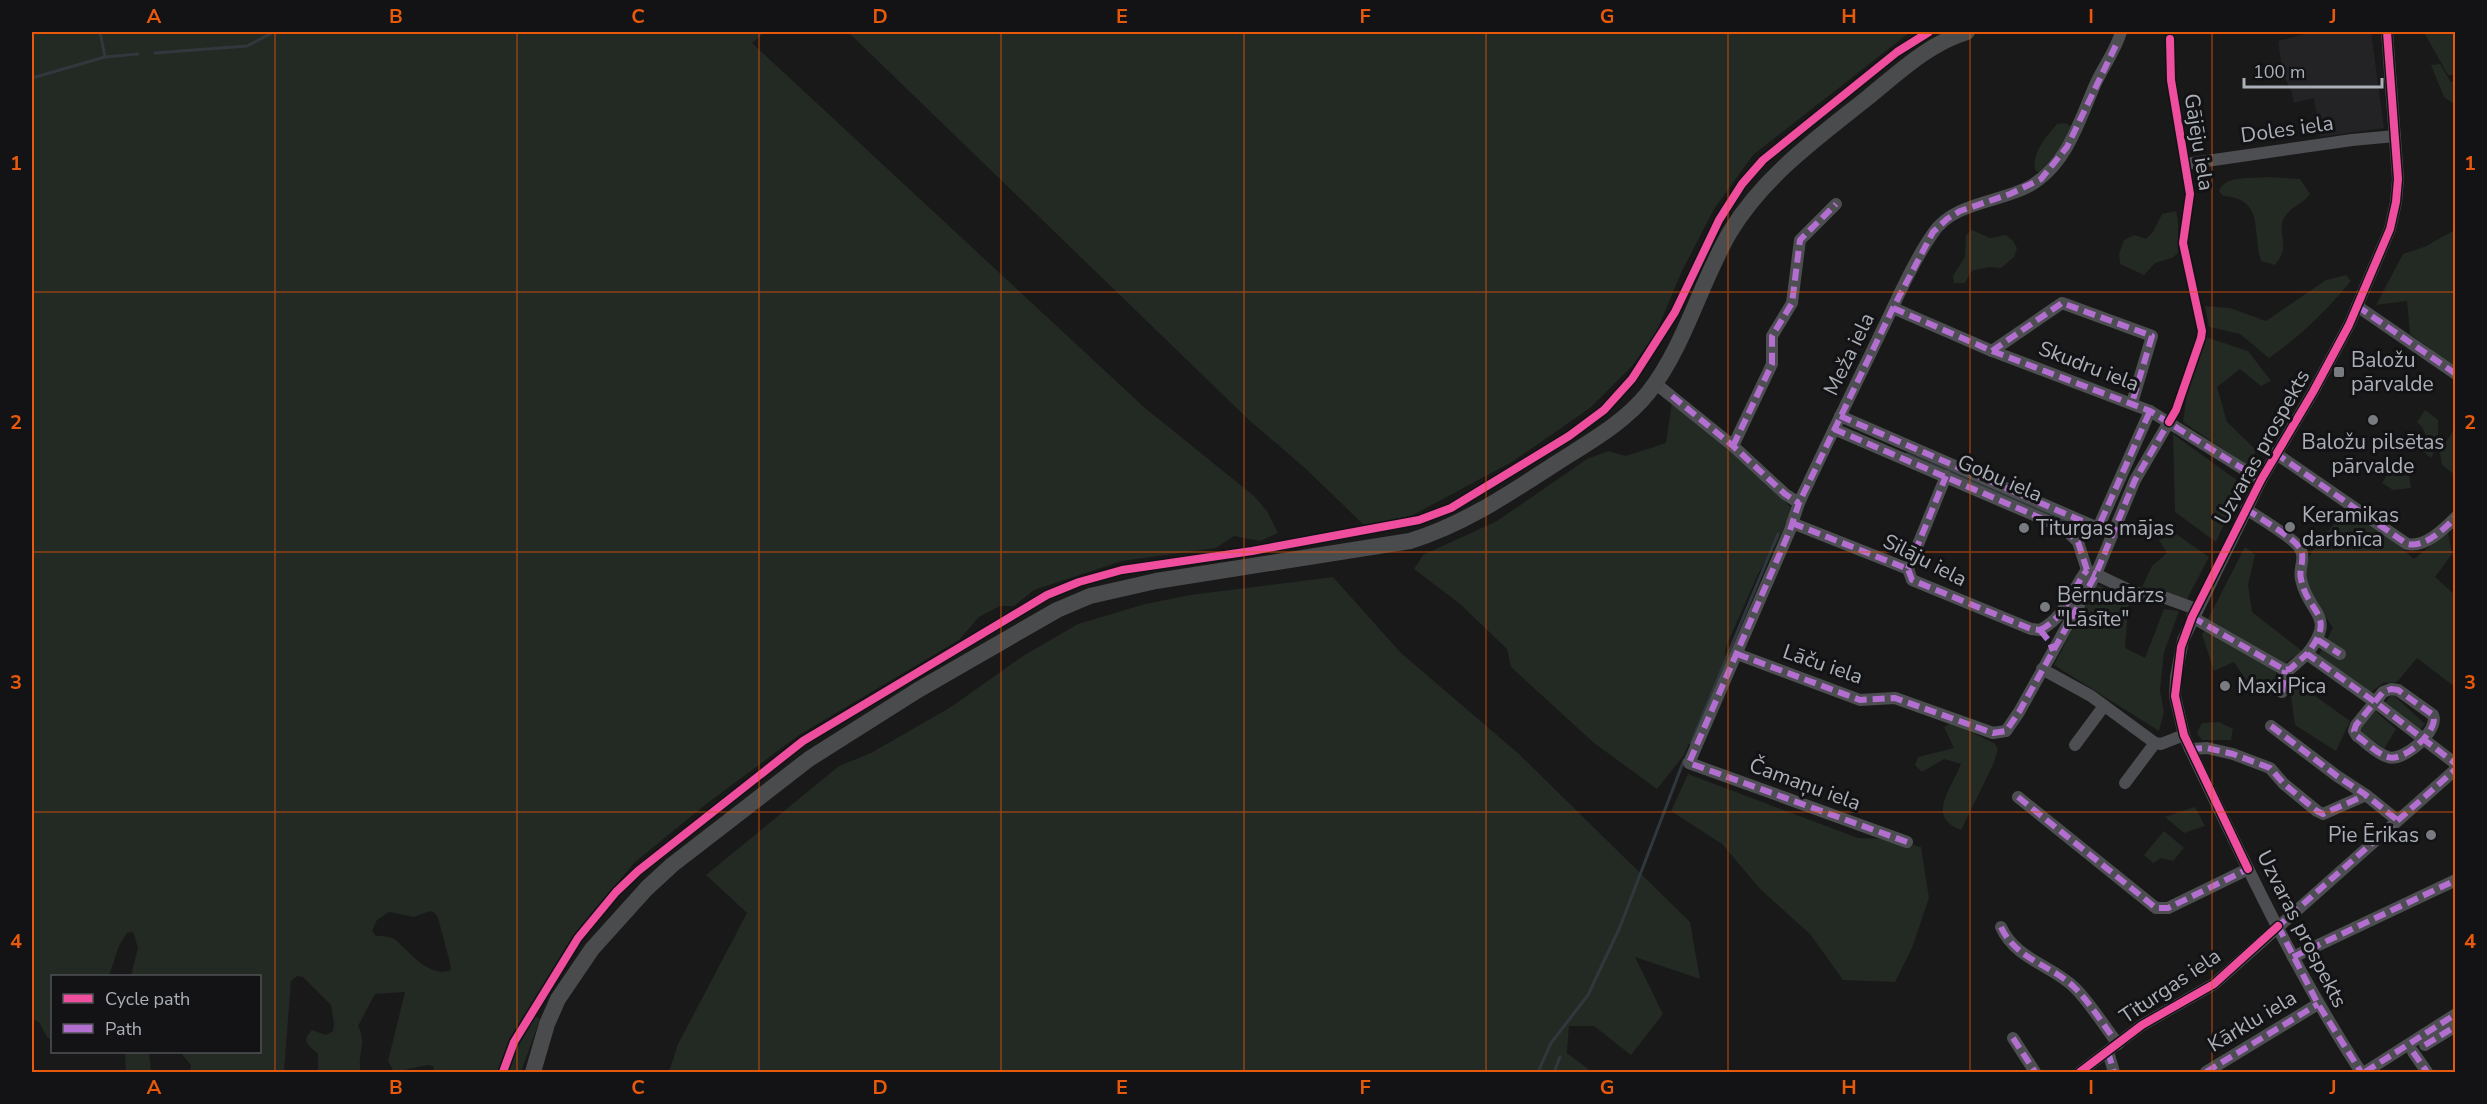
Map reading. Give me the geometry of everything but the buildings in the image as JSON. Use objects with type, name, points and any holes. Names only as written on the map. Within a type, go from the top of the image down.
[{"type":"main road","points":[[532,1072],[547,1024],[558,999],[592,950],[647,888],[672,865],[808,759],[918,690],[1057,610],[1090,596],[1156,580],[1410,541],[1439,532],[1510,493],[1611,428],[1640,403],[1655,382],[1674,349],[1726,240],[1749,203],[1814,141],[1881,87],[1950,37],[1967,32]]},
{"type":"street","name":"Meža iela","points":[[1689,763],[1799,503],[1893,308],[1933,232],[1960,211],[2027,187],[2041,179],[2050,170],[2067,147],[2081,121],[2094,86],[2121,32]]},
{"type":"street","name":"Uzvaras prospekts","points":[[2363,1072],[2318,1004],[2248,868],[2184,735],[2175,696],[2181,647],[2194,613],[2261,480],[2317,385],[2356,306],[2394,215],[2398,179],[2387,32]]},
{"type":"street","name":"Doles iela","points":[[2186,164],[2395,136]]},
{"type":"street","points":[[1733,446],[1772,363],[1772,336],[1792,303],[1800,240],[1836,204]]},
{"type":"street","points":[[1992,351],[2062,303],[2152,336],[2132,403]]},
{"type":"street","points":[[2356,306],[2456,374]]},
{"type":"street","name":"Skudru iela","points":[[1893,308],[1992,351],[2150,411],[2261,480]]},
{"type":"street","points":[[1655,382],[1733,446],[1785,494],[1799,503]]},
{"type":"street","name":"Gobu iela","points":[[1840,416],[2098,528],[2150,411]]},
{"type":"street","points":[[2169,422],[2135,480],[2092,572],[2042,669],[2091,696],[2155,743],[2162,744],[2184,735]]},
{"type":"street","name":"Gobu iela","points":[[1834,429],[2064,528],[2078,542],[2092,572]]},
{"type":"street","points":[[2276,453],[2407,544],[2426,542],[2456,517]]},
{"type":"street","points":[[1908,569],[1946,476]]},
{"type":"street","points":[[2092,572],[2135,593],[2163,597],[2194,613],[2285,670],[2290,669],[2319,640],[2322,626],[2320,616],[2300,577],[2303,554],[2298,545],[2246,510]]},
{"type":"street","name":"Silāju iela","points":[[1792,523],[1908,569],[1912,580],[2040,630]]},
{"type":"street","points":[[2053,651],[2050,642],[2040,630],[2048,626],[2065,610],[2074,587],[2092,572]]},
{"type":"street","points":[[2319,640],[2340,654]]},
{"type":"street","name":"Lāču iela","points":[[1737,654],[1860,700],[1895,698],[2001,734],[2010,726],[2019,712],[2042,669]]},
{"type":"street","points":[[2307,654],[2456,764]]},
{"type":"street","points":[[2282,692],[2285,670]]},
{"type":"street","points":[[2391,689],[2398,690],[2433,715],[2434,725],[2424,740],[2403,756],[2388,758],[2357,736],[2354,730],[2375,702],[2383,692],[2391,689]]},
{"type":"street","points":[[2075,745],[2104,706]]},
{"type":"street","points":[[2271,726],[2397,820]]},
{"type":"street","points":[[2125,783],[2155,743]]},
{"type":"street","points":[[2190,749],[2207,748],[2233,754],[2270,768],[2284,784],[2323,814],[2366,795]]},
{"type":"street","name":"Čamaņu iela","points":[[1689,763],[1907,842]]},
{"type":"street","name":"Titurgas iela","points":[[2080,1072],[2142,1025],[2214,984],[2456,769]]},
{"type":"street","points":[[2018,797],[2156,908],[2162,910],[2248,868]]},
{"type":"street","points":[[2293,957],[2456,880]]},
{"type":"street","points":[[2001,927],[2022,955],[2052,969],[2076,988],[2118,1044]]},
{"type":"street","name":"Kārklu iela","points":[[2206,1072],[2318,1004]]},
{"type":"street","points":[[2363,1072],[2456,1014]]},
{"type":"street","points":[[2425,1045],[2456,1026]]},
{"type":"street","points":[[2013,1038],[2035,1072]]},
{"type":"street","points":[[2108,1052],[2114,1072]]},
{"type":"street","points":[[2413,1052],[2427,1072]]},
{"type":"shaded area","points":[[32,32],[765,32],[752,43],[1145,408],[1254,496],[1267,511],[1278,533],[1260,541],[1234,536],[1216,548],[1122,561],[1034,590],[1014,606],[1000,606],[979,617],[959,640],[799,735],[705,805],[634,863],[575,934],[527,1012],[540,1019],[521,1072],[435,1072],[433,1066],[428,1065],[394,1072],[388,1061],[405,992],[375,994],[358,1026],[362,1038],[361,1072],[318,1072],[318,1054],[306,1040],[312,1030],[326,1035],[333,1031],[331,1005],[303,977],[297,976],[291,981],[284,1072],[190,1072],[191,1065],[181,1053],[261,1053],[261,975],[131,975],[138,948],[133,932],[127,933],[119,946],[109,975],[51,975],[51,1039],[47,1037],[39,1022],[32,1019]],"holes":[[[430,911],[438,918],[451,970],[443,972],[422,964],[396,940],[376,936],[372,931],[377,920],[389,912],[414,917]]]},
{"type":"shaded area","points":[[848,32],[1910,32],[1753,155],[1714,209],[1682,271],[1655,335],[1632,366],[1590,408],[1512,462],[1413,515],[1366,527],[1306,469],[1249,420]]},
{"type":"shaded area","points":[[2312,32],[2371,32],[2384,128],[2320,137],[2314,98],[2294,103],[2291,90],[2283,74],[2278,41]]},
{"type":"shaded area","points":[[2424,32],[2455,32],[2455,75],[2448,75]]},
{"type":"shaded area","points":[[2440,64],[2451,82],[2455,81],[2455,101],[2453,103],[2444,97],[2431,65]]},
{"type":"shaded area","points":[[2065,123],[2074,128],[2042,174],[2035,170],[2038,151],[2057,124]]},
{"type":"shaded area","points":[[2266,177],[2300,179],[2310,194],[2283,220],[2283,249],[2275,265],[2261,261],[2251,210],[2245,203],[2236,198],[2223,196],[2219,191],[2222,186],[2232,180]]},
{"type":"shaded area","points":[[2176,211],[2178,253],[2172,258],[2155,263],[2144,275],[2120,264],[2119,254],[2124,240],[2134,235],[2146,239],[2153,232],[2162,214]]},
{"type":"shaded area","points":[[1972,230],[1990,238],[2006,235],[2017,248],[2014,257],[2001,268],[1989,267],[1971,271],[1965,283],[1954,283],[1953,276],[1965,257],[1966,235]]},
{"type":"shaded area","points":[[2455,230],[2455,367],[2410,334],[2407,301],[2376,305],[2403,254],[2424,247]]},
{"type":"shaded area","points":[[2346,275],[2351,281],[2332,303],[2313,323],[2269,358],[2240,334],[2209,327],[2205,306],[2230,308],[2266,321],[2326,280]]},
{"type":"shaded area","points":[[2206,337],[2248,351],[2271,381],[2261,386],[2240,369],[2217,387],[2227,422],[2256,450],[2251,468],[2183,422],[2187,393]]},
{"type":"shaded area","points":[[1672,402],[1777,492],[1792,509],[1778,541],[1758,574],[1726,647],[1724,664],[1684,755],[1657,789],[1594,743],[1511,667],[1507,649],[1460,604],[1414,569],[1423,555],[1497,521],[1587,459],[1608,451],[1626,456],[1666,443]]},
{"type":"shaded area","points":[[2425,410],[2438,420],[2438,443],[2431,458],[2423,451],[2426,435],[2417,422]]},
{"type":"shaded area","points":[[2453,431],[2456,432],[2455,475],[2442,465],[2440,452]]},
{"type":"shaded area","points":[[2173,434],[2242,484],[2216,542],[2175,512]]},
{"type":"shaded area","points":[[2392,468],[2399,476],[2409,474],[2411,488],[2393,490],[2382,483]]},
{"type":"shaded area","points":[[2348,510],[2389,537],[2414,559],[2448,532],[2452,554],[2435,577],[2455,595],[2455,687],[2417,658],[2397,682],[2383,683],[2370,693],[2318,657],[2333,628],[2306,584],[2307,562],[2325,534]]},
{"type":"shaded area","points":[[2176,534],[2209,557],[2187,599],[2142,587],[2152,566],[2167,553],[2159,540]]},
{"type":"shaded area","points":[[2245,547],[2255,555],[2248,585],[2252,612],[2302,651],[2285,663],[2208,619]]},
{"type":"shaded area","points":[[1333,577],[1401,653],[1519,754],[1690,922],[1700,979],[1635,957],[1663,1014],[1631,1055],[1594,1026],[1569,1026],[1567,1053],[1592,1072],[669,1072],[678,1044],[747,913],[706,875],[839,766],[871,753],[951,707],[1023,656],[1078,624],[1145,604],[1190,595]]},
{"type":"shaded area","points":[[2096,584],[2129,599],[2125,648],[2145,658],[2164,609],[2179,611],[2164,652],[2160,691],[2164,712],[2159,731],[2054,665]]},
{"type":"shaded area","points":[[2206,629],[2277,671],[2271,696],[2254,692],[2234,662],[2214,671],[2202,634]]},
{"type":"shaded area","points":[[2301,686],[2350,721],[2336,751],[2295,725],[2290,689]]},
{"type":"shaded area","points":[[2392,694],[2425,724],[2419,731],[2384,704]]},
{"type":"shaded area","points":[[2375,711],[2396,729],[2384,749],[2359,730]]},
{"type":"shaded area","points":[[2219,722],[2233,729],[2231,740],[2202,740],[2197,733],[2202,723]]},
{"type":"shaded area","points":[[1952,723],[1994,743],[1998,749],[1993,765],[1961,830],[1950,824],[1943,810],[1944,801],[1961,764],[1944,759],[1922,772],[1915,765],[1918,757],[1954,748],[1944,727]]},
{"type":"shaded area","points":[[1688,774],[1858,838],[1889,839],[1921,847],[1929,898],[1912,948],[1895,982],[1843,980],[1810,934],[1761,890],[1722,844],[1671,811]]},
{"type":"shaded area","points":[[2195,807],[2205,826],[2184,833],[2165,817]]},
{"type":"shaded area","points":[[2164,831],[2184,848],[2173,861],[2161,858],[2153,863],[2144,855]]},
{"type":"shaded area","points":[[125,1053],[149,1053],[151,1072],[126,1072]]},
{"type":"waterway","points":[[100,32],[105,57]]},
{"type":"waterway","points":[[155,53],[247,46],[274,32]]},
{"type":"waterway","points":[[32,78],[105,57],[138,54]]},
{"type":"waterway","points":[[1907,454],[2065,520]]},
{"type":"waterway","points":[[1691,743],[1778,534]]},
{"type":"waterway","points":[[1538,1072],[1551,1043],[1588,995],[1620,927],[1684,760]]},
{"type":"waterway","points":[[1554,1072],[1560,1057]]},
{"type":"marked path","points":[[1907,842],[1689,763],[1790,530],[1799,503],[1893,308],[1933,232],[1960,211],[2010,194],[2041,179],[2067,147],[2116,45]]},
{"type":"marked path","points":[[1733,446],[1772,364],[1772,336],[1792,303],[1800,240],[1836,204]]},
{"type":"marked path","points":[[1992,351],[2062,303],[2152,336],[2132,403]]},
{"type":"marked path","points":[[2357,306],[2456,374]]},
{"type":"marked path","points":[[1893,308],[1992,351],[2150,411],[2261,480]]},
{"type":"marked path","points":[[1672,396],[1733,446],[1785,494],[1799,503]]},
{"type":"marked path","points":[[1840,416],[2098,528],[2150,411]]},
{"type":"marked path","points":[[1737,654],[1860,700],[1895,698],[1993,733],[2006,731],[2019,712],[2096,574],[2135,480],[2169,422]]},
{"type":"marked path","points":[[1834,429],[2064,528],[2078,542],[2087,570],[2096,574]]},
{"type":"marked path","points":[[2275,453],[2407,544],[2427,540],[2440,532],[2456,517]]},
{"type":"marked path","points":[[1908,569],[1946,476]]},
{"type":"marked path","points":[[2246,509],[2289,538],[2301,551],[2301,579],[2321,622],[2316,641],[2307,654],[2456,764]]},
{"type":"marked path","points":[[1792,523],[1908,569],[1912,580],[2031,629],[2040,630]]},
{"type":"marked path","points":[[2040,630],[2062,611],[2087,570]]},
{"type":"marked path","points":[[2192,617],[2285,670],[2290,669],[2307,654]]},
{"type":"marked path","points":[[2040,630],[2050,642],[2053,651]]},
{"type":"marked path","points":[[2318,640],[2340,654]]},
{"type":"marked path","points":[[2282,692],[2285,670]]},
{"type":"marked path","points":[[2391,689],[2398,690],[2433,715],[2434,721],[2431,729],[2419,744],[2395,758],[2380,753],[2357,736],[2354,731],[2356,725],[2383,692],[2391,689]]},
{"type":"marked path","points":[[2271,726],[2397,820]]},
{"type":"marked path","points":[[2190,749],[2207,748],[2233,754],[2270,768],[2284,784],[2323,814],[2366,795]]},
{"type":"marked path","points":[[2276,928],[2456,769]]},
{"type":"marked path","points":[[2018,797],[2156,908],[2168,908],[2248,869]]},
{"type":"marked path","points":[[2293,957],[2456,880]]},
{"type":"marked path","points":[[2278,926],[2318,1004],[2361,1072]]},
{"type":"marked path","points":[[2001,927],[2008,938],[2025,955],[2075,988],[2118,1044]]},
{"type":"marked path","points":[[2206,1072],[2318,1004]]},
{"type":"marked path","points":[[2365,1072],[2456,1014]]},
{"type":"marked path","points":[[2425,1045],[2456,1026]]},
{"type":"marked path","points":[[2013,1038],[2035,1072]]},
{"type":"marked path","points":[[2108,1052],[2114,1072]]},
{"type":"marked path","points":[[2413,1052],[2427,1072]]},
{"type":"cycle path","points":[[503,1072],[514,1042],[578,938],[616,892],[638,871],[803,741],[1047,595],[1079,582],[1122,570],[1252,551],[1419,520],[1451,508],[1569,436],[1604,410],[1632,379],[1675,312],[1719,220],[1742,184],[1763,160],[1897,52],[1929,32]]},
{"type":"cycle path","points":[[2248,869],[2184,735],[2175,696],[2181,647],[2192,617],[2261,480],[2349,325],[2390,229],[2398,179],[2387,32]]},
{"type":"cycle path","name":"Gājēju iela","points":[[2169,422],[2176,410],[2202,331],[2183,243],[2190,194],[2171,80],[2170,39]]},
{"type":"cycle path","points":[[2080,1072],[2142,1025],[2214,984],[2278,926]]},
{"type":"place","name":"Baložu pārvalde","points":[[2339,372]]},
{"type":"place","name":"Baložu pilsētas pārvalde","points":[[2373,420]]},
{"type":"place","name":"Keramikas darbnīca","points":[[2290,527]]},
{"type":"place","name":"Titurgas mājas","points":[[2024,528]]},
{"type":"place","name":"Bērnudārzs \"Lāsīte\"","points":[[2045,607]]},
{"type":"place","name":"Maxi Pica","points":[[2225,686]]},
{"type":"place","name":"Pie Ērikas","points":[[2431,835]]}]
